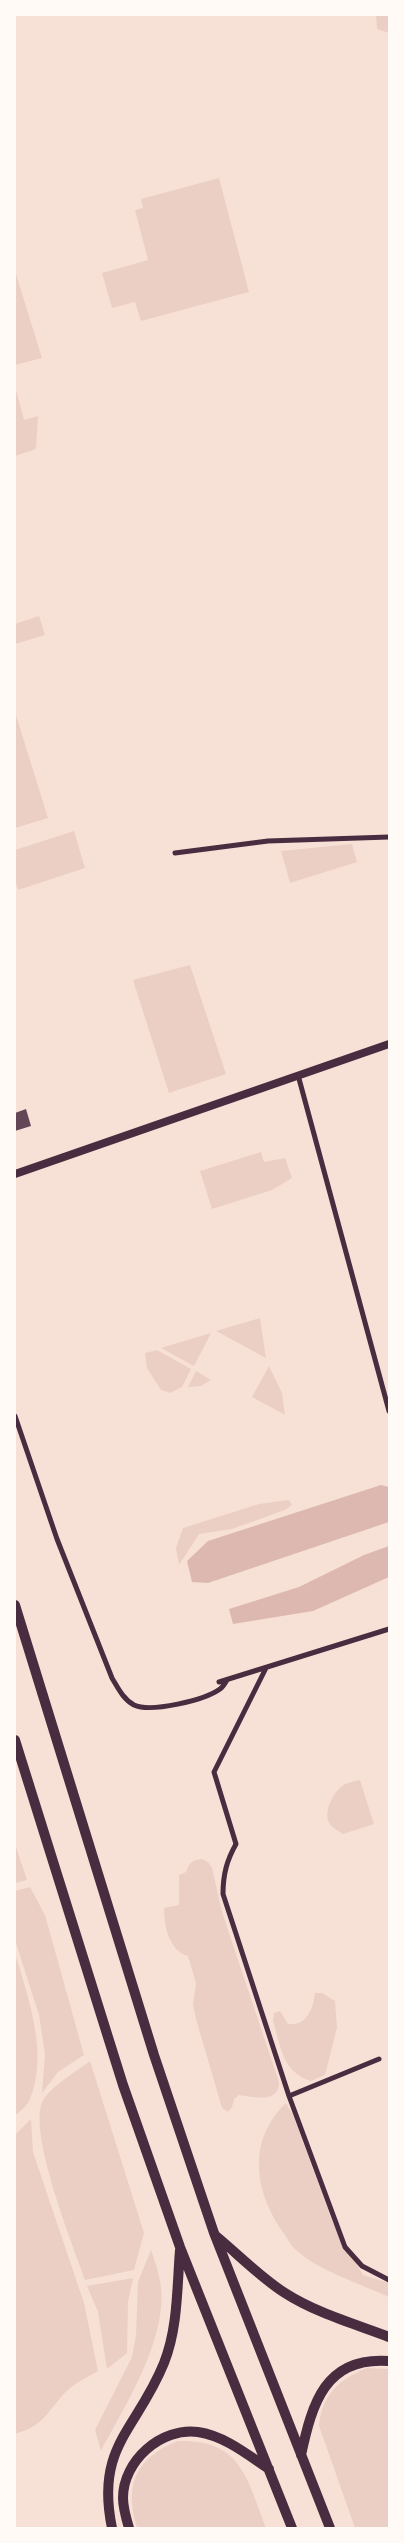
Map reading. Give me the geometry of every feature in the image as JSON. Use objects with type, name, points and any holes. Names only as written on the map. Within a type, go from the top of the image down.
[{"type":"main road","points":[[15,1605],[154,2055],[214,2233],[330,2528]]},
{"type":"main road","points":[[15,1740],[123,2084],[180,2247],[292,2528]]},
{"type":"main road","points":[[214,2233],[260,2275],[286,2293],[316,2308],[389,2337]]},
{"type":"main road","points":[[112,2528],[107,2492],[110,2470],[116,2450],[164,2363],[173,2329],[180,2247]]},
{"type":"main road","points":[[301,2456],[309,2418],[321,2390],[335,2375],[353,2365],[374,2360],[389,2361]]},
{"type":"main road","points":[[129,2528],[123,2497],[126,2482],[142,2453],[164,2438],[183,2432],[198,2432],[218,2438],[269,2469]]},
{"type":"street","points":[[176,853],[268,841],[389,836]]},
{"type":"street","points":[[15,1174],[389,1044]]},
{"type":"street","points":[[298,1075],[389,1411]]},
{"type":"street","points":[[15,1416],[57,1539],[112,1678],[124,1698],[134,1705],[146,1708],[165,1707],[209,1695],[221,1689],[227,1680]]},
{"type":"street","points":[[219,1682],[389,1629]]},
{"type":"street","points":[[266,1668],[214,1772],[236,1844],[228,1860],[223,1879],[223,1894],[289,2096],[346,2248],[362,2266],[389,2280]]},
{"type":"street","points":[[289,2096],[379,2059]]},
{"type":"shaded area","points":[[376,15],[389,15],[389,33],[377,29]]},
{"type":"shaded area","points":[[219,178],[249,292],[141,321],[135,302],[112,308],[102,273],[148,260],[135,210],[143,208],[141,199]]},
{"type":"shaded area","points":[[15,271],[42,358],[15,365]]},
{"type":"shaded area","points":[[15,386],[24,420],[38,416],[36,449],[15,456]]},
{"type":"shaded area","points":[[39,616],[45,635],[15,644],[15,624]]},
{"type":"shaded area","points":[[15,712],[48,818],[15,828]]},
{"type":"shaded area","points":[[74,831],[85,868],[18,890],[15,880],[15,850]]},
{"type":"shaded area","points":[[352,844],[357,862],[290,883],[281,851]]},
{"type":"shaded area","points":[[190,965],[226,1074],[169,1093],[133,980]]},
{"type":"shaded area","points":[[261,1152],[264,1162],[285,1158],[292,1178],[272,1190],[212,1209],[200,1171]]},
{"type":"shaded area","points":[[260,1318],[266,1358],[216,1331]]},
{"type":"shaded area","points":[[211,1333],[194,1366],[161,1348]]},
{"type":"shaded area","points":[[157,1350],[191,1369],[182,1387],[170,1393],[161,1390],[147,1368],[145,1353]]},
{"type":"shaded area","points":[[269,1366],[282,1393],[285,1415],[252,1397]]},
{"type":"shaded area","points":[[196,1371],[211,1380],[201,1386],[188,1387]]},
{"type":"shaded area","points":[[381,1485],[389,1487],[389,1522],[208,1583],[192,1582],[187,1561],[208,1541]]},
{"type":"shaded area","points":[[289,1500],[292,1505],[285,1510],[232,1529],[199,1534],[179,1565],[176,1548],[183,1528],[259,1504]]},
{"type":"shaded area","points":[[389,1546],[389,1577],[313,1611],[233,1624],[229,1609],[299,1587],[364,1555]]},
{"type":"shaded area","points":[[360,1780],[374,1824],[343,1834],[330,1825],[327,1816],[330,1802],[341,1787],[347,1783]]},
{"type":"shaded area","points":[[15,1844],[27,1880],[15,1883]]},
{"type":"shaded area","points":[[202,1859],[208,1862],[212,1868],[222,1912],[279,2082],[275,2094],[265,2098],[239,2095],[234,2099],[232,2107],[228,2112],[222,2108],[196,2019],[193,2005],[196,1983],[188,1956],[176,1949],[172,1943],[164,1915],[164,1908],[179,1905],[179,1875],[186,1872],[191,1863]]},
{"type":"shaded area","points":[[30,1887],[45,1915],[84,2055],[58,2072],[42,2093],[45,2054],[39,2015],[15,1940],[15,1891]]},
{"type":"shaded area","points":[[15,1953],[26,1988],[34,2026],[38,2063],[30,2099],[26,2106],[15,2116]]},
{"type":"shaded area","points":[[315,1993],[322,1993],[335,2001],[337,2028],[325,2075],[311,2081],[301,2077],[288,2065],[273,2021],[274,2013],[280,2011],[288,2024],[300,2022],[311,2010]]},
{"type":"shaded area","points":[[90,2061],[144,2233],[134,2270],[85,2280],[62,2215],[45,2158],[40,2132],[40,2111],[49,2092]]},
{"type":"shaded area","points":[[286,2103],[293,2115],[333,2223],[363,2275],[389,2283],[389,2297],[328,2271],[305,2258],[292,2246],[273,2216],[261,2183],[260,2149],[273,2117]]},
{"type":"shaded area","points":[[31,2119],[33,2152],[84,2303],[98,2371],[70,2388],[37,2424],[15,2434],[15,2135]]},
{"type":"shaded area","points":[[151,2250],[159,2276],[162,2297],[159,2320],[145,2366],[101,2451],[95,2430],[132,2357],[136,2335],[138,2282]]},
{"type":"shaded area","points":[[133,2278],[128,2302],[127,2353],[107,2369],[98,2312],[87,2286]]},
{"type":"shaded area","points":[[367,2368],[389,2369],[389,2528],[355,2528],[319,2426],[328,2397],[348,2377]]},
{"type":"shaded area","points":[[178,2441],[199,2442],[216,2447],[229,2454],[246,2478],[266,2528],[137,2528],[132,2499],[136,2475],[152,2456]]},
{"type":"building","points":[[26,1109],[31,1126],[15,1131],[15,1113]]}]
